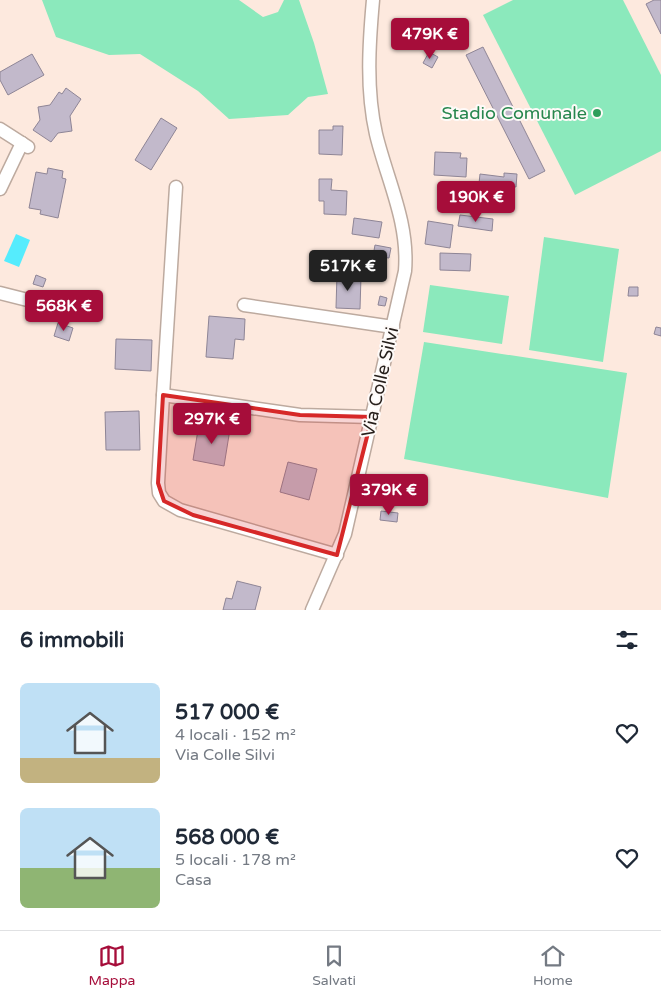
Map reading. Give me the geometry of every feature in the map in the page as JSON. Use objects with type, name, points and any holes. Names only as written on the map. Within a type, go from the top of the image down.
[{"type":"street","name":"Via Colle Silvi","points":[[312,610],[345,534],[405,271],[406,243],[402,218],[376,133],[371,106],[370,48],[373,0]]},
{"type":"street","points":[[0,129],[25,145],[0,189]]},
{"type":"street","points":[[176,187],[158,483],[160,493],[164,501],[193,515],[337,555]]},
{"type":"street","points":[[0,293],[79,313]]},
{"type":"street","points":[[244,306],[393,327]]},
{"type":"street","points":[[163,395],[300,415],[372,417]]},
{"type":"highlighted area","points":[[163,395],[300,415],[372,417],[337,555],[193,515],[164,501],[158,483]]},
{"type":"green space","points":[[42,0],[239,0],[263,17],[278,12],[284,0],[299,0],[314,43],[328,94],[308,97],[288,115],[229,119],[198,91],[140,54],[109,55],[56,37]]},
{"type":"green space","name":"Stadio Comunale","points":[[513,0],[623,0],[661,75],[661,151],[575,195],[483,15]]},
{"type":"green space","points":[[544,237],[619,249],[603,362],[529,350]]},
{"type":"green space","points":[[430,285],[509,296],[502,344],[423,332]]},
{"type":"green space","points":[[424,342],[627,373],[608,498],[404,459]]},
{"type":"water","points":[[16,234],[30,240],[19,267],[4,261]]},
{"type":"building","points":[[654,0],[661,0],[661,34],[646,4]]},
{"type":"building","points":[[483,47],[545,171],[529,179],[466,55]]},
{"type":"building","points":[[429,52],[438,57],[432,68],[423,63]]},
{"type":"building","points":[[32,54],[44,75],[8,95],[0,80],[0,72]]},
{"type":"building","points":[[66,88],[81,99],[70,116],[72,131],[58,133],[51,142],[33,130],[40,120],[38,107],[50,105],[59,92],[62,94]]},
{"type":"building","points":[[161,118],[177,128],[151,170],[135,160]]},
{"type":"building","points":[[333,126],[343,126],[342,155],[319,154],[319,130],[333,130]]},
{"type":"building","points":[[435,152],[461,153],[460,158],[467,158],[466,177],[434,175]]},
{"type":"building","points":[[48,168],[63,171],[62,178],[66,179],[58,218],[40,214],[41,210],[29,208],[36,172],[47,174]]},
{"type":"building","points":[[504,173],[517,174],[516,187],[505,185],[503,196],[478,193],[480,174],[504,177]]},
{"type":"building","points":[[319,179],[332,179],[331,190],[347,191],[346,215],[324,214],[324,201],[319,201]]},
{"type":"building","points":[[460,215],[493,219],[492,231],[458,226]]},
{"type":"building","points":[[354,218],[382,222],[379,238],[352,234]]},
{"type":"building","points":[[428,221],[453,225],[450,248],[425,244]]},
{"type":"building","points":[[375,245],[391,248],[389,258],[373,256]]},
{"type":"building","points":[[440,253],[471,254],[470,271],[440,270]]},
{"type":"building","points":[[337,274],[361,276],[360,309],[336,308]]},
{"type":"building","points":[[36,275],[46,279],[43,287],[33,284]]},
{"type":"building","points":[[629,287],[638,287],[638,296],[628,296]]},
{"type":"building","points":[[380,296],[387,298],[385,306],[378,305]]},
{"type":"building","points":[[209,316],[245,319],[244,340],[235,339],[233,359],[206,357]]},
{"type":"building","points":[[58,323],[73,328],[69,341],[54,336]]},
{"type":"building","points":[[656,327],[661,328],[661,336],[654,334]]},
{"type":"building","points":[[116,339],[152,340],[151,371],[115,369]]},
{"type":"building","points":[[139,411],[140,450],[106,450],[105,412]]},
{"type":"building","points":[[199,424],[230,429],[224,466],[193,460]]},
{"type":"building","points":[[288,462],[317,469],[309,500],[280,492]]},
{"type":"building","points":[[381,511],[398,513],[397,522],[380,520]]},
{"type":"building","points":[[237,581],[261,587],[255,610],[223,610],[226,598],[232,599]]},
{"type":"place","name":"Stadio Comunale","points":[[597,113]]}]
